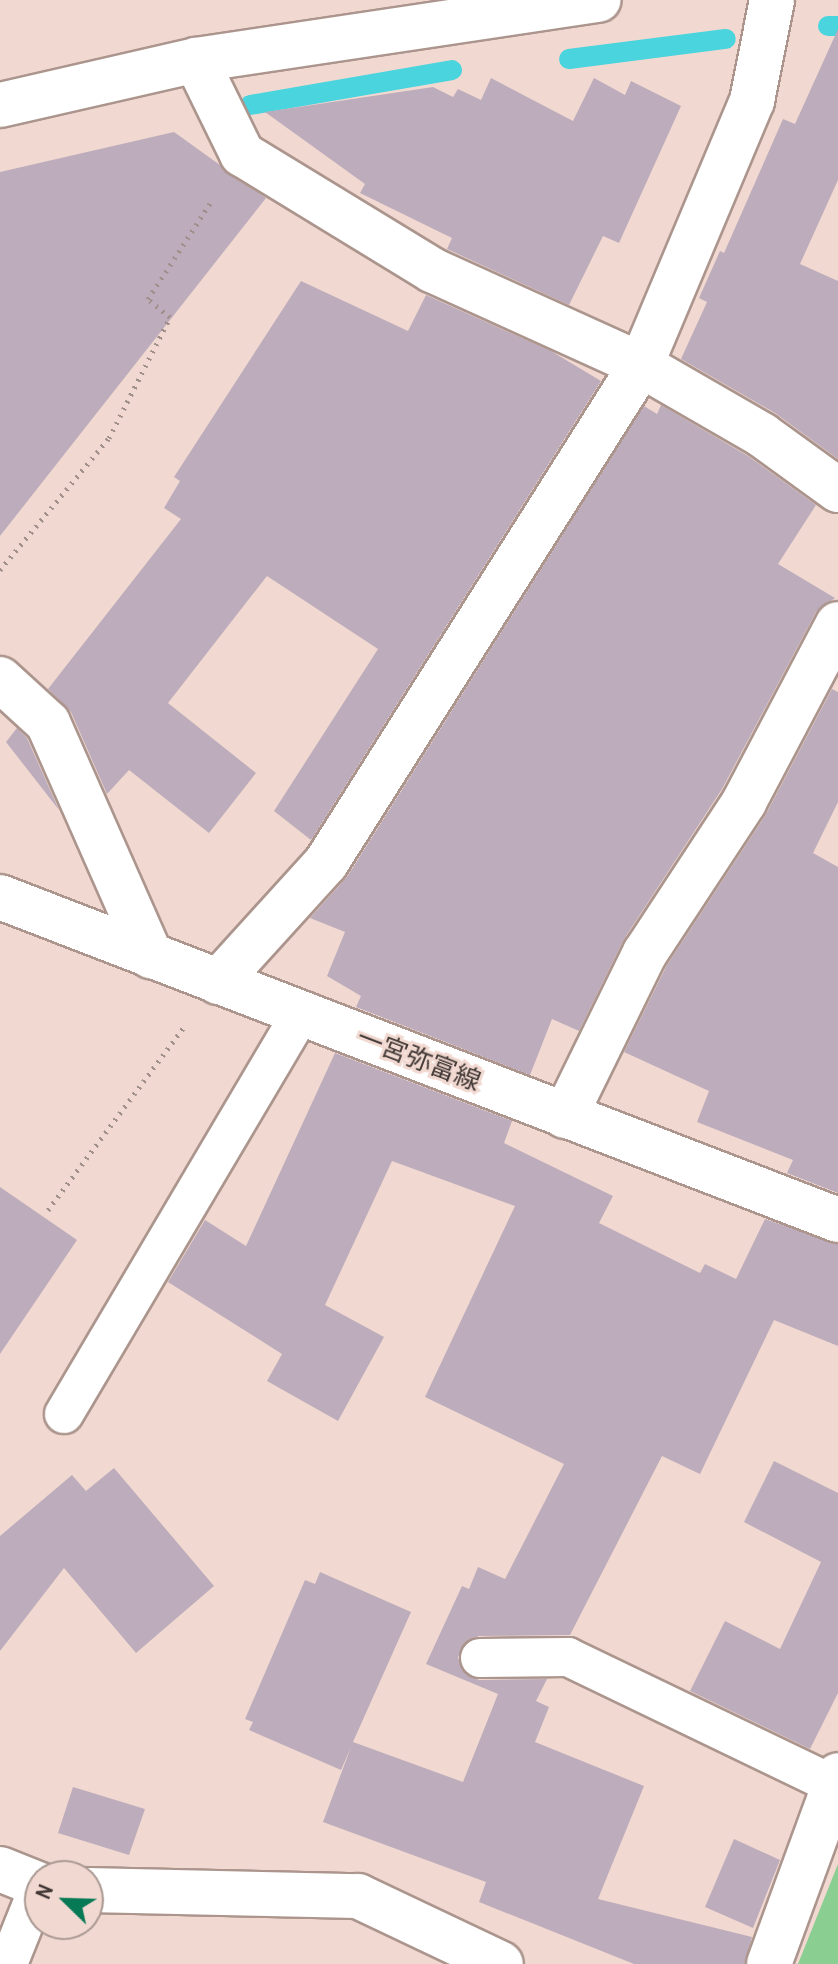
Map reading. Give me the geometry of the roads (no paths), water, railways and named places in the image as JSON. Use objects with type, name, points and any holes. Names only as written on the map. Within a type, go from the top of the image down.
[{"type":"street","points":[[0,105],[196,60],[599,0]]},
{"type":"street","points":[[218,982],[326,863],[641,365],[752,101],[772,0]]},
{"type":"street","points":[[196,60],[242,154],[432,270],[641,365],[762,435],[838,490]]},
{"type":"street","points":[[565,1116],[645,953],[744,802],[838,624]]},
{"type":"street","points":[[0,679],[48,723],[151,956]]},
{"type":"street","name":"一宮弥富線","points":[[0,897],[838,1220]]},
{"type":"street","points":[[769,1964],[836,1780]]},
{"type":"street","points":[[0,1869],[24,1878]]},
{"type":"street","points":[[104,1890],[358,1896],[474,1958]]},
{"type":"lane","points":[[64,1414],[301,1014]]},
{"type":"lane","points":[[480,1658],[568,1657],[836,1780]]},
{"type":"lane","points":[[8,1964],[24,1924]]},
{"type":"waterway","points":[[828,26],[838,26]]},
{"type":"waterway","points":[[569,59],[726,39]]},
{"type":"waterway","points":[[250,105],[452,70]]}]
